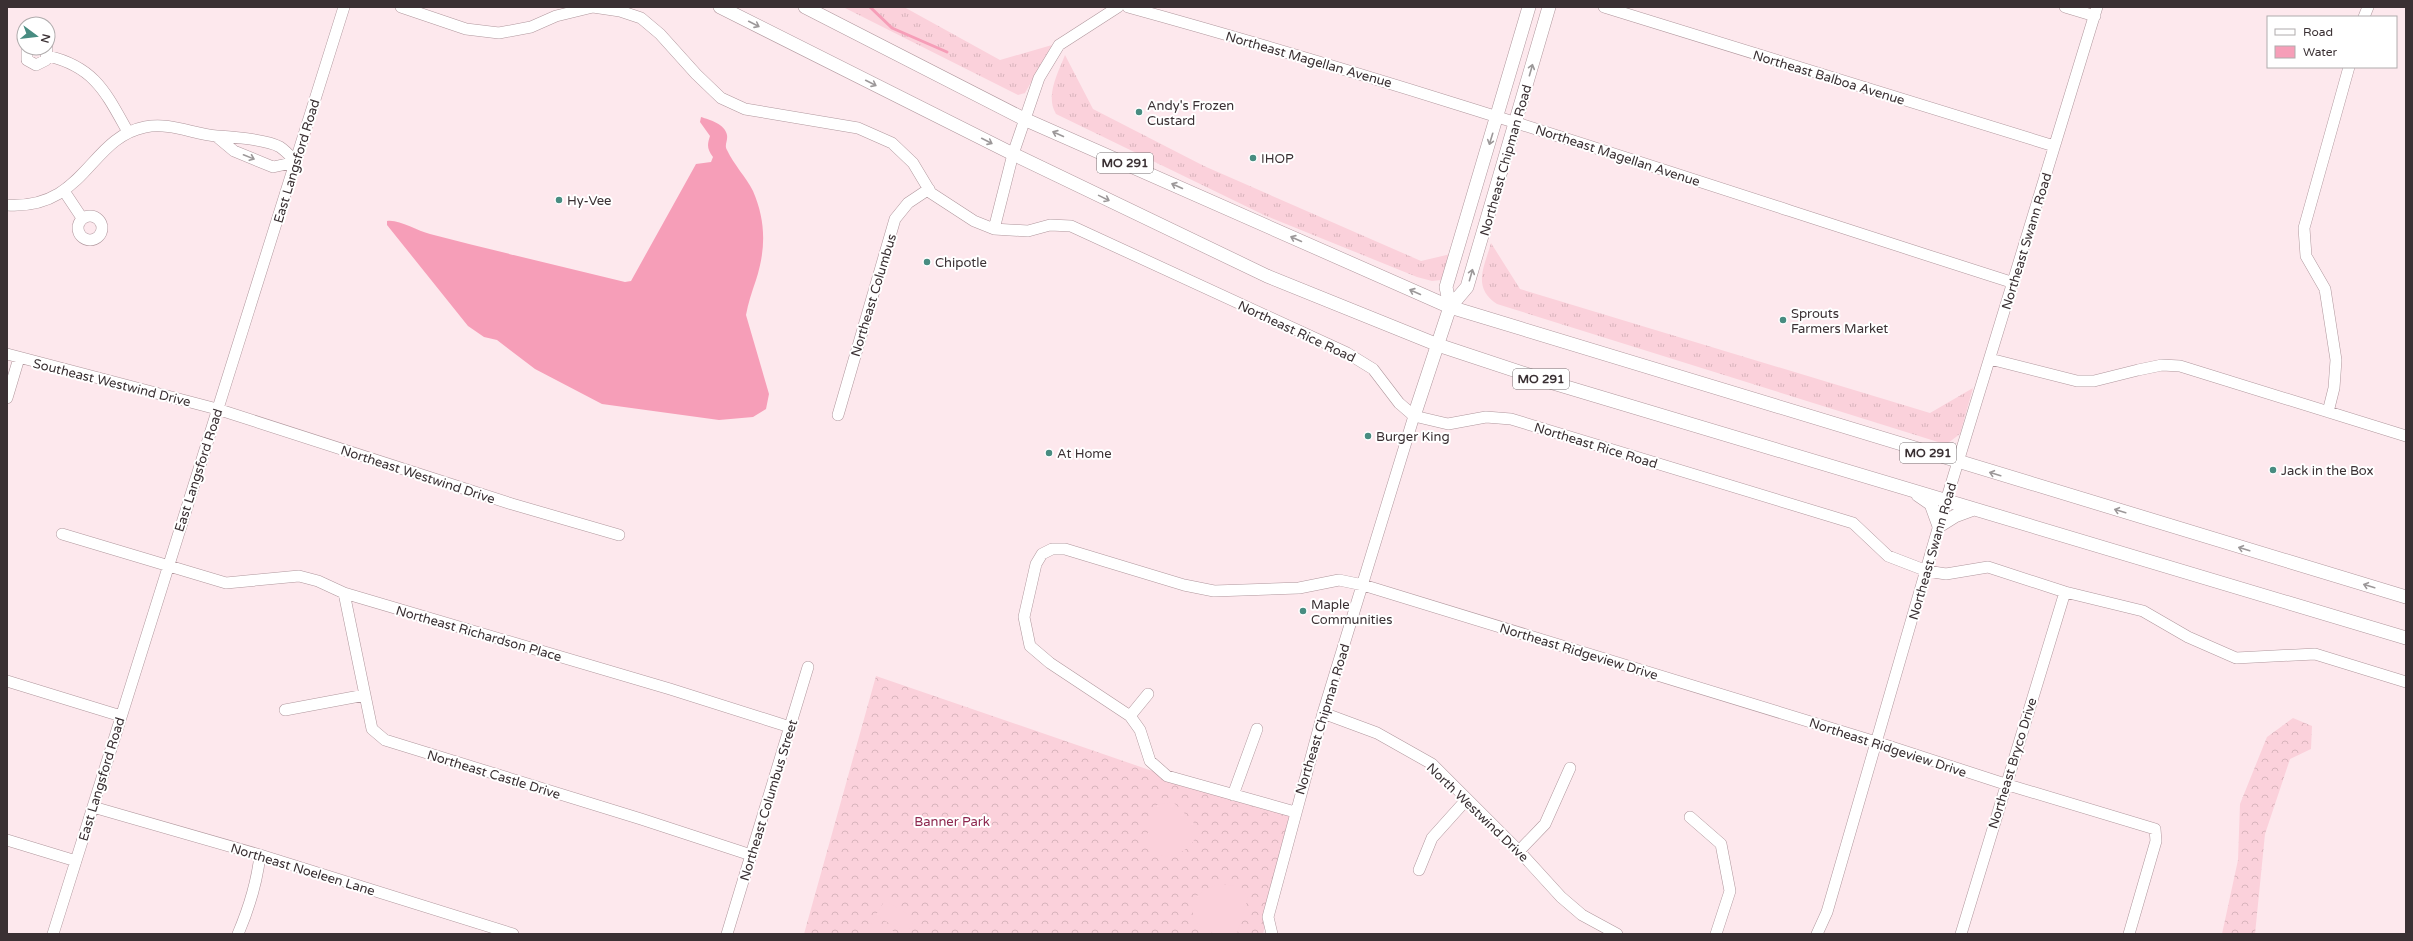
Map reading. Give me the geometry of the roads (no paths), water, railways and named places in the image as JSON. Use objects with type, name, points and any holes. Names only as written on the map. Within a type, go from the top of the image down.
[{"type":"main road","name":"MO 291","points":[[720,7],[1013,154],[1267,276],[1438,345],[1553,383],[2406,638]]},
{"type":"main road","name":"MO 291","points":[[804,7],[1024,119],[1450,307],[2406,598]]},
{"type":"main road","name":"Northeast Chipman Road","points":[[1450,307],[1446,287],[1498,116],[1529,7]]},
{"type":"main road","name":"Northeast Chipman Road","points":[[1414,416],[1450,307],[1467,287],[1549,7]]},
{"type":"main road","points":[[1473,199],[1492,203]]},
{"type":"main road","points":[[1912,490],[1931,504],[1939,526],[1955,516],[1974,509]]},
{"type":"street","name":"East Langsford Road","points":[[53,934],[344,7]]},
{"type":"street","name":"Northeast Rice Road","points":[[401,7],[466,30],[499,33],[531,28],[556,16],[593,8],[620,11],[641,18],[660,34],[696,74],[721,98],[745,109],[858,128],[892,143],[913,162],[929,189],[950,206],[974,221],[994,229],[1028,231],[1050,225],[1071,226],[1347,353],[1373,369],[1399,403],[1414,416],[1448,424],[1486,417],[1510,419],[1853,523],[1888,556],[1927,571],[1946,574],[1988,567],[2066,592],[2143,611],[2188,637],[2236,658],[2315,654],[2406,682]]},
{"type":"street","points":[[994,229],[1013,154],[1039,78],[1059,45],[1118,7]]},
{"type":"street","name":"Northeast Magellan Avenue","points":[[1128,7],[1292,52],[1498,116],[2014,283]]},
{"type":"street","name":"Northeast Balboa Avenue","points":[[1604,7],[2054,146]]},
{"type":"street","points":[[2065,7],[2096,11]]},
{"type":"street","name":"Northeast Swann Road","points":[[1817,934],[1827,912],[1927,571],[1946,501],[2014,283],[2054,146],[2096,11]]},
{"type":"street","points":[[26,56],[32,64],[40,65],[45,56]]},
{"type":"street","points":[[56,56],[76,65],[88,73],[108,98],[128,132]]},
{"type":"street","points":[[2328,412],[2334,388],[2336,360],[2325,289],[2306,256],[2304,228],[2349,68]]},
{"type":"street","points":[[7,204],[38,203],[64,191],[128,132],[146,127],[168,126],[216,136],[237,137],[280,147],[296,162]]},
{"type":"street","points":[[216,136],[234,151],[273,167],[296,162]]},
{"type":"street","name":"Northeast Columbus","points":[[838,415],[895,219],[908,203],[929,189]]},
{"type":"street","points":[[64,191],[82,218]]},
{"type":"street","name":"Southeast Westwind Drive","points":[[7,354],[217,409]]},
{"type":"street","points":[[7,398],[20,358]]},
{"type":"street","points":[[1990,359],[2077,381],[2094,382],[2162,365],[2180,366],[2406,436]]},
{"type":"street","name":"Northeast Westwind Drive","points":[[217,409],[512,504],[619,536]]},
{"type":"street","name":"Northeast Chipman Road","points":[[1271,931],[1268,917],[1295,812],[1323,713],[1414,416]]},
{"type":"street","name":"Northeast Richardson Place","points":[[62,534],[226,583],[299,576],[318,581],[344,593],[670,689],[790,727]]},
{"type":"street","name":"Northeast Ridgeview Drive","points":[[1130,716],[1050,663],[1030,646],[1024,616],[1026,600],[1036,564],[1042,554],[1052,550],[1064,549],[1184,585],[1214,591],[1299,588],[1339,580],[1363,585],[2155,829],[2156,841],[2129,934]]},
{"type":"street","name":"Northeast Bryco Drive","points":[[1961,934],[2005,784],[2066,592]]},
{"type":"street","name":"Northeast Castle Drive","points":[[344,593],[372,729],[385,740],[641,819],[751,855]]},
{"type":"street","name":"Northeast Columbus Street","points":[[727,934],[808,667]]},
{"type":"street","points":[[7,681],[121,716]]},
{"type":"street","points":[[1148,694],[1130,716],[1140,730],[1150,761],[1167,776],[1295,812]]},
{"type":"street","points":[[285,710],[365,695]]},
{"type":"street","name":"North Westwind Drive","points":[[1323,713],[1377,733],[1432,764],[1519,851],[1561,897],[1582,914],[1617,934]]},
{"type":"street","points":[[1233,795],[1257,730]]},
{"type":"street","points":[[1519,851],[1545,824],[1570,768]]},
{"type":"street","points":[[1418,870],[1432,838],[1468,799]]},
{"type":"street","name":"Northeast Noeleen Lane","points":[[93,807],[260,855],[496,931],[513,934]]},
{"type":"street","points":[[1690,817],[1721,844],[1730,890],[1716,934]]},
{"type":"street","points":[[7,840],[76,861]]},
{"type":"street","points":[[238,934],[247,914],[257,878],[260,855]]},
{"type":"water","points":[[701,117],[717,123],[726,131],[726,148],[753,191],[762,224],[762,257],[746,315],[769,394],[766,409],[753,417],[719,420],[602,404],[535,369],[497,340],[484,337],[468,326],[387,225],[387,221],[402,223],[425,232],[454,240],[625,282],[631,281],[696,164],[711,162],[713,157],[708,147],[710,136],[700,122]]},
{"type":"waterway","points":[[870,7],[892,28],[947,52]]},
{"type":"place","name":"Andy's Frozen Custard","points":[[1139,112]]},
{"type":"place","name":"IHOP","points":[[1253,158]]},
{"type":"place","name":"Hy-Vee","points":[[559,200]]},
{"type":"place","name":"Chipotle","points":[[927,262]]},
{"type":"place","name":"Sprouts Farmers Market","points":[[1783,320]]},
{"type":"place","name":"Burger King","points":[[1368,436]]},
{"type":"place","name":"At Home","points":[[1049,453]]},
{"type":"place","name":"Jack in the Box","points":[[2273,470]]},
{"type":"place","name":"Maple Communities","points":[[1303,611]]},
{"type":"park label","name":"Banner Park","points":[[952,821]]}]
